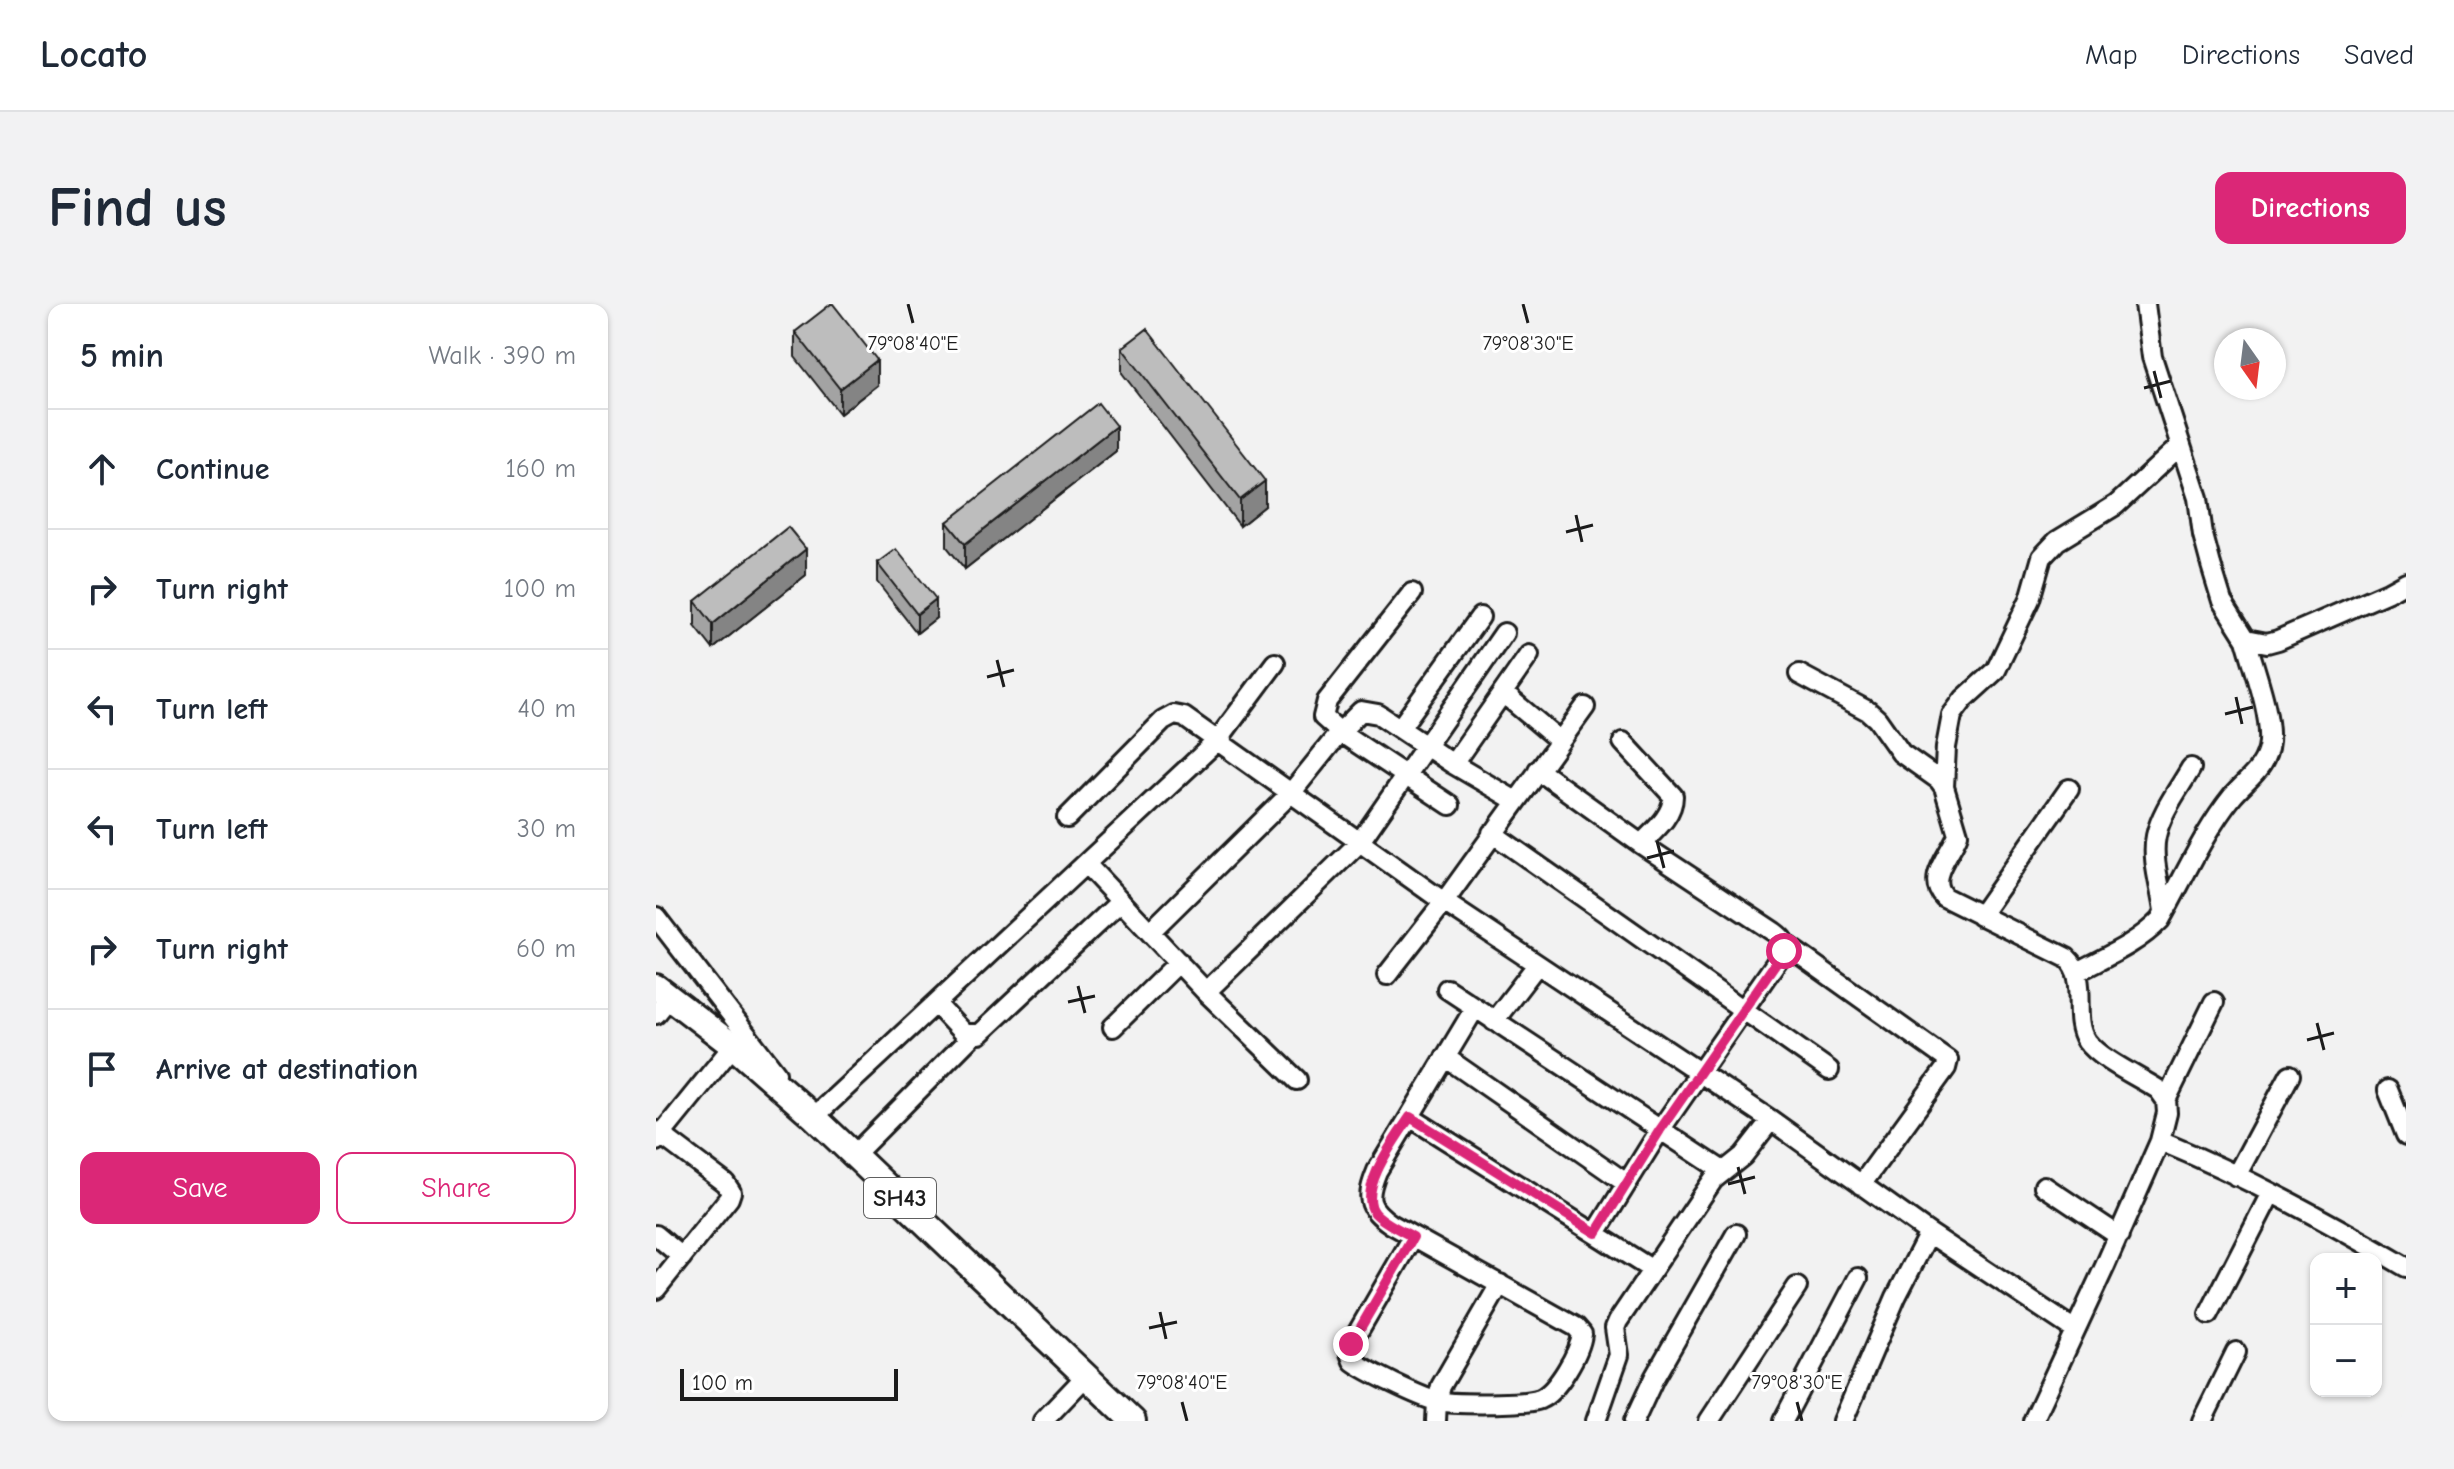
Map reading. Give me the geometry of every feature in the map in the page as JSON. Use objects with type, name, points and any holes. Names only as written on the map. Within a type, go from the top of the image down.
[{"type":"main road","name":"SH43","points":[[660,1000],[733,1046],[806,1109],[1133,1421]]},
{"type":"street","points":[[2077,972],[2148,932],[2164,911],[2220,814],[2233,795],[2257,772],[2267,756],[2269,741],[2251,641],[2222,601],[2203,535],[2198,498],[2152,357],[2145,304]]},
{"type":"street","points":[[1944,787],[1946,747],[1952,715],[1964,699],[1996,670],[2030,599],[2042,557],[2057,541],[2116,505],[2180,446]]},
{"type":"street","points":[[2251,641],[2278,640],[2406,582]]},
{"type":"street","points":[[1412,593],[1327,701],[1323,717],[1340,732],[1450,805]]},
{"type":"street","points":[[1400,728],[1480,617]]},
{"type":"street","points":[[1206,992],[1359,843],[1504,633]]},
{"type":"street","points":[[1453,764],[1529,655]]},
{"type":"street","points":[[656,917],[806,1109],[936,1004],[1217,741],[1275,663]]},
{"type":"street","points":[[1799,674],[1868,711],[1901,753],[1939,780],[1958,834],[1936,879],[1944,897],[2067,958],[2077,972],[2083,1032],[2088,1041],[2097,1051],[2159,1090],[2166,1100]]},
{"type":"street","points":[[1503,693],[1560,741]]},
{"type":"street","points":[[1387,975],[1444,902],[1585,707]]},
{"type":"street","points":[[1150,932],[1291,793],[1361,711],[1378,714],[1516,801]]},
{"type":"street","points":[[1067,818],[1163,721],[1174,715],[1184,717],[1444,902],[1771,1120],[1929,1233],[2075,1330]]},
{"type":"street","points":[[1623,742],[1673,796],[1668,814],[1641,844]]},
{"type":"street","points":[[2164,911],[2155,837],[2159,823],[2191,768]]},
{"type":"street","points":[[1538,770],[1641,844],[1774,932],[1785,944],[1948,1060],[1946,1068],[1861,1185]]},
{"type":"street","points":[[1980,916],[2069,789]]},
{"type":"street","points":[[1492,833],[1829,1070]]},
{"type":"street","points":[[1086,864],[1206,992],[1297,1080]]},
{"type":"street","points":[[854,1155],[972,1036],[985,1029],[1121,901]]},
{"type":"street","points":[[1596,1233],[1660,1130],[1784,951],[1785,944]]},
{"type":"street","points":[[1113,1027],[1179,962]]},
{"type":"street","points":[[1494,1021],[1537,965]]},
{"type":"street","points":[[1447,989],[1723,1171]]},
{"type":"street","points":[[2033,1421],[2119,1236],[2160,1141],[2167,1113],[2166,1100],[2214,1002]]},
{"type":"street","points":[[936,1004],[957,1028],[972,1036]]},
{"type":"street","points":[[1413,1237],[1351,1344],[1353,1361],[1360,1367],[1437,1401],[1522,1402],[1541,1399],[1555,1386],[1578,1352],[1582,1334],[1576,1327],[1413,1237],[1375,1213],[1370,1202],[1370,1188],[1377,1171],[1475,1008]]},
{"type":"street","points":[[656,1289],[731,1192],[725,1183],[658,1136],[733,1046]]},
{"type":"street","points":[[1445,1057],[1626,1183]]},
{"type":"street","points":[[2236,1176],[2290,1075]]},
{"type":"street","points":[[2388,1090],[2406,1135]]},
{"type":"street","points":[[1410,1117],[1651,1269]]},
{"type":"street","points":[[1596,1421],[1619,1355],[1615,1328],[1618,1321],[1713,1180],[1743,1156],[1771,1120]]},
{"type":"street","points":[[2160,1141],[2271,1193],[2406,1267]]},
{"type":"street","points":[[2044,1186],[2119,1236]]},
{"type":"street","points":[[2209,1314],[2271,1193]]},
{"type":"street","points":[[1843,1421],[1896,1297],[1929,1233]]},
{"type":"street","points":[[1634,1421],[1654,1378],[1736,1234]]},
{"type":"street","points":[[656,1235],[682,1257]]},
{"type":"street","points":[[1783,1421],[1858,1278]]},
{"type":"street","points":[[1436,1421],[1441,1386],[1500,1284]]},
{"type":"street","points":[[1709,1421],[1797,1287]]},
{"type":"street","points":[[2202,1421],[2236,1352]]},
{"type":"street","points":[[1043,1421],[1086,1376]]},
{"type":"building","points":[[831,304],[877,360],[840,389],[795,332]]},
{"type":"building","points":[[1147,329],[1265,481],[1240,500],[1122,348]]},
{"type":"building","points":[[1098,403],[1116,426],[965,544],[947,522]]},
{"type":"building","points":[[788,527],[806,549],[713,624],[695,601]]},
{"type":"building","points":[[896,549],[936,599],[917,614],[877,563]]},
{"type":"route","points":[[1351,1344],[1413,1237],[1375,1213],[1370,1202],[1370,1188],[1377,1171],[1410,1117],[1596,1233],[1660,1130],[1784,951]]}]
